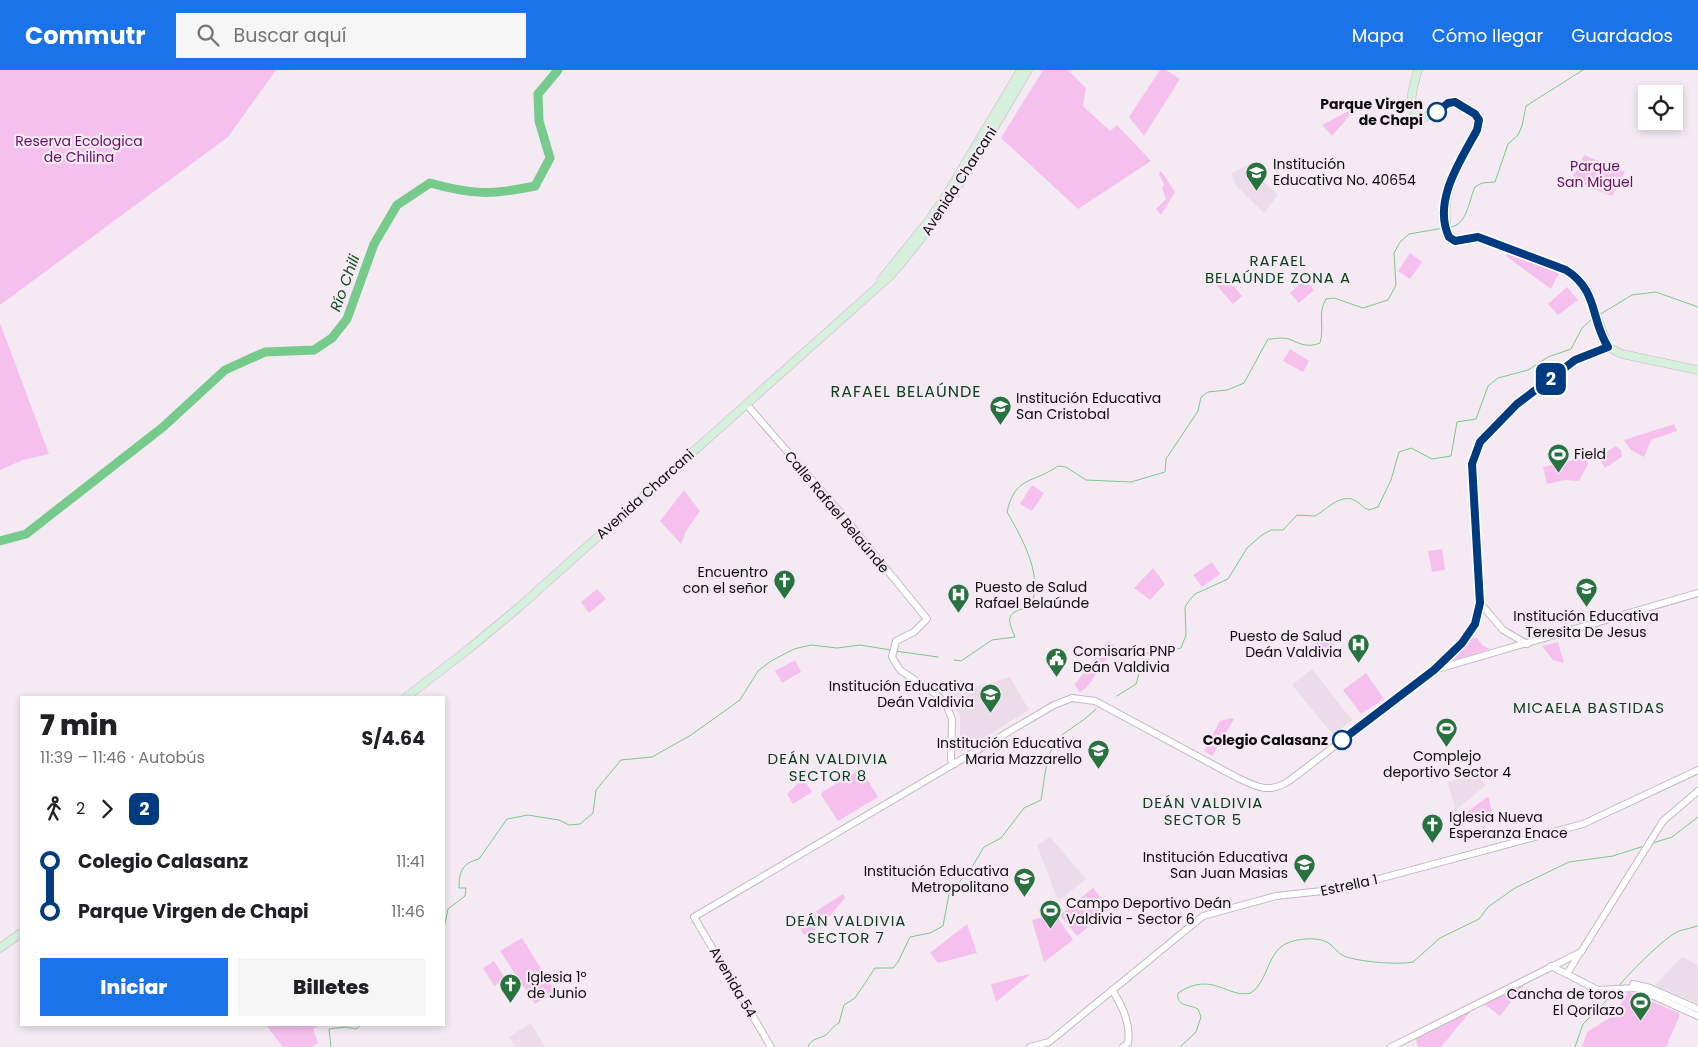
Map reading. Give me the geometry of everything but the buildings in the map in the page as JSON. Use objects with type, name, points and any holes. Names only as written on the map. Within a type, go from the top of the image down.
[{"type":"main road","name":"Avenida Charcani","points":[[879,284],[885,272],[930,219],[945,197],[1021,70]]},
{"type":"main road","name":"Avenida Charcani","points":[[408,696],[518,608],[890,276],[934,223],[1028,70]]},
{"type":"main road","points":[[1418,70],[1412,98],[1414,113],[1422,118],[1440,110],[1448,103],[1455,102],[1475,114],[1479,120],[1477,130],[1448,186],[1445,211],[1448,235],[1455,241],[1478,237],[1566,270],[1582,282],[1590,298],[1603,339],[1608,347],[1622,354],[1698,370]]},
{"type":"main road","points":[[0,948],[20,934]]},
{"type":"street","points":[[941,771],[1054,705],[1078,697],[1100,703],[1249,784],[1271,790],[1288,781],[1434,670],[1471,632],[1480,603],[1472,464],[1475,450],[1480,442],[1517,404],[1575,360],[1608,347]]},
{"type":"street","name":"Calle Rafael Belaúnde","points":[[747,405],[839,511],[927,620],[914,632],[896,641],[892,649],[900,670],[936,694],[946,704],[952,719],[953,756]]},
{"type":"street","points":[[1434,670],[1698,594]]},
{"type":"street","points":[[1480,603],[1503,630],[1527,644]]},
{"type":"street","points":[[953,756],[968,756]]},
{"type":"street","points":[[953,756],[950,760],[956,763]]},
{"type":"street","points":[[941,771],[953,756]]},
{"type":"street","name":"Estrella 1","points":[[1030,1047],[1049,1042],[1203,916],[1276,896],[1341,889],[1583,824],[1698,770]]},
{"type":"street","name":"Avenida 54","points":[[771,1047],[694,917],[941,771]]},
{"type":"street","points":[[1567,974],[1667,816],[1698,791]]},
{"type":"street","points":[[1391,1047],[1551,966],[1579,954]]},
{"type":"street","points":[[1551,966],[1593,986],[1605,989],[1629,986],[1646,987],[1698,1009]]},
{"type":"street","points":[[1629,986],[1698,1016]]},
{"type":"street","points":[[1112,990],[1124,1008],[1128,1029],[1128,1043],[1123,1047]]},
{"type":"shaded area","name":"Institución Educativa No. 40654","points":[[1255,161],[1267,185],[1278,195],[1264,213],[1237,187],[1231,174]]},
{"type":"shaded area","points":[[1312,669],[1352,720],[1333,735],[1292,685]]},
{"type":"shaded area","name":"Institución Educativa Deán Valdivia","points":[[1010,677],[1029,710],[963,751],[959,750],[957,745],[960,745],[960,717],[947,695]]},
{"type":"shaded area","points":[[1476,774],[1486,785],[1456,810],[1447,782]]},
{"type":"shaded area","points":[[1050,837],[1086,879],[1058,901],[1037,845]]},
{"type":"shaded area","points":[[1682,957],[1698,965],[1698,1004],[1655,985]]},
{"type":"shaded area","points":[[531,1023],[545,1047],[515,1047],[509,1037]]},
{"type":"green space","name":"Reserva Ecologica de Chilina","points":[[0,70],[276,70],[228,137],[0,305]]},
{"type":"green space","points":[[1043,70],[1068,70],[1086,88],[1083,106],[1110,131],[1117,125],[1151,161],[1078,209],[1001,138]]},
{"type":"green space","points":[[1160,70],[1166,70],[1180,79],[1144,136],[1129,117]]},
{"type":"green space","points":[[1358,106],[1332,136],[1322,125]]},
{"type":"green space","name":"Parque San Miguel","points":[[1584,155],[1625,172],[1612,196],[1571,180]]},
{"type":"green space","points":[[1161,171],[1175,192],[1161,215],[1156,209],[1166,199],[1162,188],[1164,185],[1159,174]]},
{"type":"green space","points":[[1410,253],[1422,262],[1410,279],[1398,271]]},
{"type":"green space","points":[[1507,254],[1559,273],[1551,289],[1506,256]]},
{"type":"green space","points":[[1223,274],[1242,296],[1233,304],[1216,285]]},
{"type":"green space","points":[[1305,279],[1314,290],[1299,303],[1290,293]]},
{"type":"green space","points":[[1567,287],[1578,300],[1558,315],[1548,304]]},
{"type":"green space","points":[[0,323],[49,454],[23,460],[0,470]]},
{"type":"green space","points":[[1290,349],[1309,361],[1303,372],[1283,361]]},
{"type":"green space","points":[[1674,424],[1677,431],[1651,440],[1644,457],[1631,450],[1624,440]]},
{"type":"green space","name":"Field","points":[[1616,446],[1621,450],[1622,457],[1605,468],[1598,457]]},
{"type":"green space","points":[[1587,457],[1588,464],[1579,481],[1565,480],[1547,484],[1543,467]]},
{"type":"green space","points":[[1032,485],[1044,493],[1032,511],[1020,504]]},
{"type":"green space","points":[[684,490],[700,511],[686,531],[681,544],[660,521]]},
{"type":"green space","points":[[1442,549],[1445,570],[1432,572],[1428,551]]},
{"type":"green space","points":[[1212,562],[1220,574],[1202,587],[1193,575]]},
{"type":"green space","points":[[1153,568],[1165,584],[1150,600],[1134,588]]},
{"type":"green space","points":[[597,589],[606,599],[589,613],[581,602]]},
{"type":"green space","points":[[1327,635],[1335,645],[1316,660],[1308,649]]},
{"type":"green space","points":[[1472,638],[1477,638],[1482,645],[1490,649],[1448,662]]},
{"type":"green space","points":[[1108,641],[1116,647],[1086,688],[1080,692],[1074,684]]},
{"type":"green space","points":[[1558,642],[1564,663],[1553,660],[1542,646]]},
{"type":"green space","points":[[795,660],[801,672],[782,683],[775,671]]},
{"type":"green space","points":[[1366,673],[1384,699],[1361,714],[1343,690]]},
{"type":"green space","points":[[1234,719],[1212,756],[1204,751],[1220,721]]},
{"type":"green space","points":[[861,769],[878,797],[838,821],[821,795],[822,792]]},
{"type":"green space","points":[[803,778],[812,792],[793,804],[787,794]]},
{"type":"green space","points":[[1487,797],[1489,798],[1492,813],[1469,820],[1466,813]]},
{"type":"green space","points":[[1093,888],[1110,909],[1077,936],[1060,915]]},
{"type":"green space","points":[[843,894],[845,898],[824,923],[816,911]]},
{"type":"green space","points":[[816,914],[822,925],[804,935],[798,925]]},
{"type":"green space","name":"Campo Deportivo Deán Valdivia - Sector 6","points":[[1055,914],[1073,940],[1044,962],[1032,920]]},
{"type":"green space","points":[[967,924],[977,953],[938,963],[930,953]]},
{"type":"green space","points":[[522,938],[555,991],[535,1004],[500,951]]},
{"type":"green space","points":[[494,961],[505,978],[494,986],[483,968]]},
{"type":"green space","points":[[1029,975],[996,1002],[991,984]]},
{"type":"green space","points":[[1529,979],[1500,1016],[1483,1003]]},
{"type":"green space","name":"Cancha de toros El Qorilazo","points":[[1629,992],[1679,1013],[1666,1047],[1582,1047],[1587,1032],[1611,1017]]},
{"type":"green space","points":[[1468,1010],[1470,1012],[1441,1047],[1418,1047],[1415,1037]]},
{"type":"green space","points":[[267,1026],[318,1026],[313,1029],[318,1043],[311,1047],[283,1047]]},
{"type":"waterway","name":"Río Chili","points":[[0,541],[26,534],[163,427],[225,370],[265,352],[314,350],[332,338],[347,319],[374,244],[397,205],[430,183],[471,192],[507,191],[535,186],[550,158],[539,121],[538,94],[558,70]]},
{"type":"waterway","points":[[1451,227],[1461,222],[1475,187],[1482,183],[1495,182],[1508,144],[1518,135],[1522,126],[1526,106],[1583,70]]},
{"type":"waterway","points":[[954,660],[961,661],[992,640],[1015,637],[1010,625],[1010,616],[1017,611],[1030,607],[1034,596],[1035,584],[1030,558],[1007,512],[1010,500],[1020,486],[1058,466],[1066,467],[1086,480],[1131,482],[1165,472],[1166,459],[1198,411],[1201,397],[1208,392],[1227,390],[1244,383],[1268,339],[1287,338],[1308,345],[1320,343],[1322,331],[1321,315],[1326,299],[1334,298],[1363,308],[1388,300],[1396,285],[1394,253],[1400,242],[1409,234],[1444,228]]},
{"type":"waterway","points":[[1599,315],[1632,295],[1656,292],[1698,307]]},
{"type":"waterway","points":[[1117,696],[1136,684],[1142,661],[1149,651],[1161,647],[1181,648],[1186,635],[1185,607],[1188,602],[1195,594],[1228,579],[1247,548],[1262,535],[1271,530],[1283,530],[1297,515],[1315,516],[1341,500],[1352,499],[1369,510],[1378,507],[1391,480],[1399,452],[1411,448],[1432,459],[1451,456],[1457,422],[1476,419],[1488,386],[1498,378],[1528,370],[1548,357],[1571,349],[1582,328],[1593,318]]},
{"type":"waterway","points":[[445,923],[448,909],[465,896],[466,888],[459,888],[463,869],[469,863],[479,859],[507,819],[528,815],[559,820],[569,825],[580,824],[593,813],[596,790],[621,760],[652,757],[691,735],[740,700],[758,671],[771,661],[794,649],[811,645],[837,648],[860,645],[891,650]]},
{"type":"waterway","points":[[895,651],[938,657]]},
{"type":"waterway","points":[[808,1047],[809,1044],[826,1035],[839,1023],[844,1005],[855,998],[875,968],[893,968],[910,937],[930,933],[943,926],[949,894],[972,867],[984,847],[1001,838],[1024,808],[1041,800],[1049,756],[1056,741],[1096,709]]},
{"type":"waterway","points":[[1653,843],[1672,837],[1698,817]]},
{"type":"waterway","points":[[1180,1047],[1196,1032],[1201,1017],[1198,1009],[1179,1001],[1178,993],[1201,984],[1210,984],[1242,994],[1251,993],[1260,983],[1273,956],[1286,944],[1304,939],[1317,939],[1327,942],[1342,955],[1359,960],[1398,963],[1413,962],[1440,938],[1479,919],[1488,907],[1515,888],[1569,862],[1613,856],[1644,846]]},
{"type":"waterway","points":[[1618,987],[1665,940],[1679,931],[1698,926]]},
{"type":"waterway","points":[[1575,1047],[1583,1024],[1615,992]]},
{"type":"waterway","points":[[331,1047],[329,1029],[345,1027],[356,1029],[360,1026]]},
{"type":"bus line","name":"2","points":[[1342,740],[1371,716],[1434,670],[1467,638],[1475,624],[1480,610],[1480,579],[1472,464],[1475,450],[1480,442],[1517,404],[1575,360],[1593,355],[1608,347],[1603,339],[1585,286],[1576,276],[1566,270],[1478,237],[1455,241],[1450,239],[1447,233],[1445,211],[1446,191],[1477,130],[1479,120],[1478,116],[1455,102],[1448,103],[1437,112]]},
{"type":"place","name":"Parque Virgen de Chapi","points":[[1437,112]]},
{"type":"place","name":"Institución Educativa No. 40654","points":[[1257,191]]},
{"type":"place","name":"Institución Educativa San Cristobal","points":[[1000,425]]},
{"type":"place","name":"Field","points":[[1558,473]]},
{"type":"place","name":"Encuentro con el señor","points":[[784,599]]},
{"type":"place","name":"Institución Educativa Teresita De Jesus","points":[[1586,607]]},
{"type":"place","name":"Puesto de Salud Rafael Belaúnde","points":[[959,614]]},
{"type":"place","name":"Puesto de Salud Deán Valdivia","points":[[1358,663]]},
{"type":"place","name":"Comisaría PNP Deán Valdivia","points":[[1057,678]]},
{"type":"place","name":"Institución Educativa Deán Valdivia","points":[[990,713]]},
{"type":"place","name":"Colegio Calasanz","points":[[1342,740]]},
{"type":"place","name":"Complejo deportivo Sector 4","points":[[1447,747]]},
{"type":"place","name":"Institución Educativa Maria Mazzarello","points":[[1098,770]]},
{"type":"place","name":"Iglesia Nueva Esperanza Enace","points":[[1433,844]]},
{"type":"place","name":"Institución Educativa San Juan Masias","points":[[1304,884]]},
{"type":"place","name":"Institución Educativa Metropolitano","points":[[1025,898]]},
{"type":"place","name":"Campo Deportivo Deán Valdivia - Sector 6","points":[[1050,930]]},
{"type":"place","name":"Iglesia 1º de Junio","points":[[511,1004]]},
{"type":"place","name":"Cancha de toros El Qorilazo","points":[[1640,1021]]},
{"type":"district","name":"RAFAEL BELAÚNDE ZONA A","points":[[1278,270]]},
{"type":"district","name":"RAFAEL BELAÚNDE","points":[[906,391]]},
{"type":"district","name":"MICAELA BASTIDAS","points":[[1589,708]]},
{"type":"district","name":"DEÁN VALDIVIA SECTOR 8","points":[[828,768]]},
{"type":"district","name":"DEÁN VALDIVIA SECTOR 5","points":[[1203,812]]},
{"type":"district","name":"DEÁN VALDIVIA SECTOR 7","points":[[846,930]]}]
